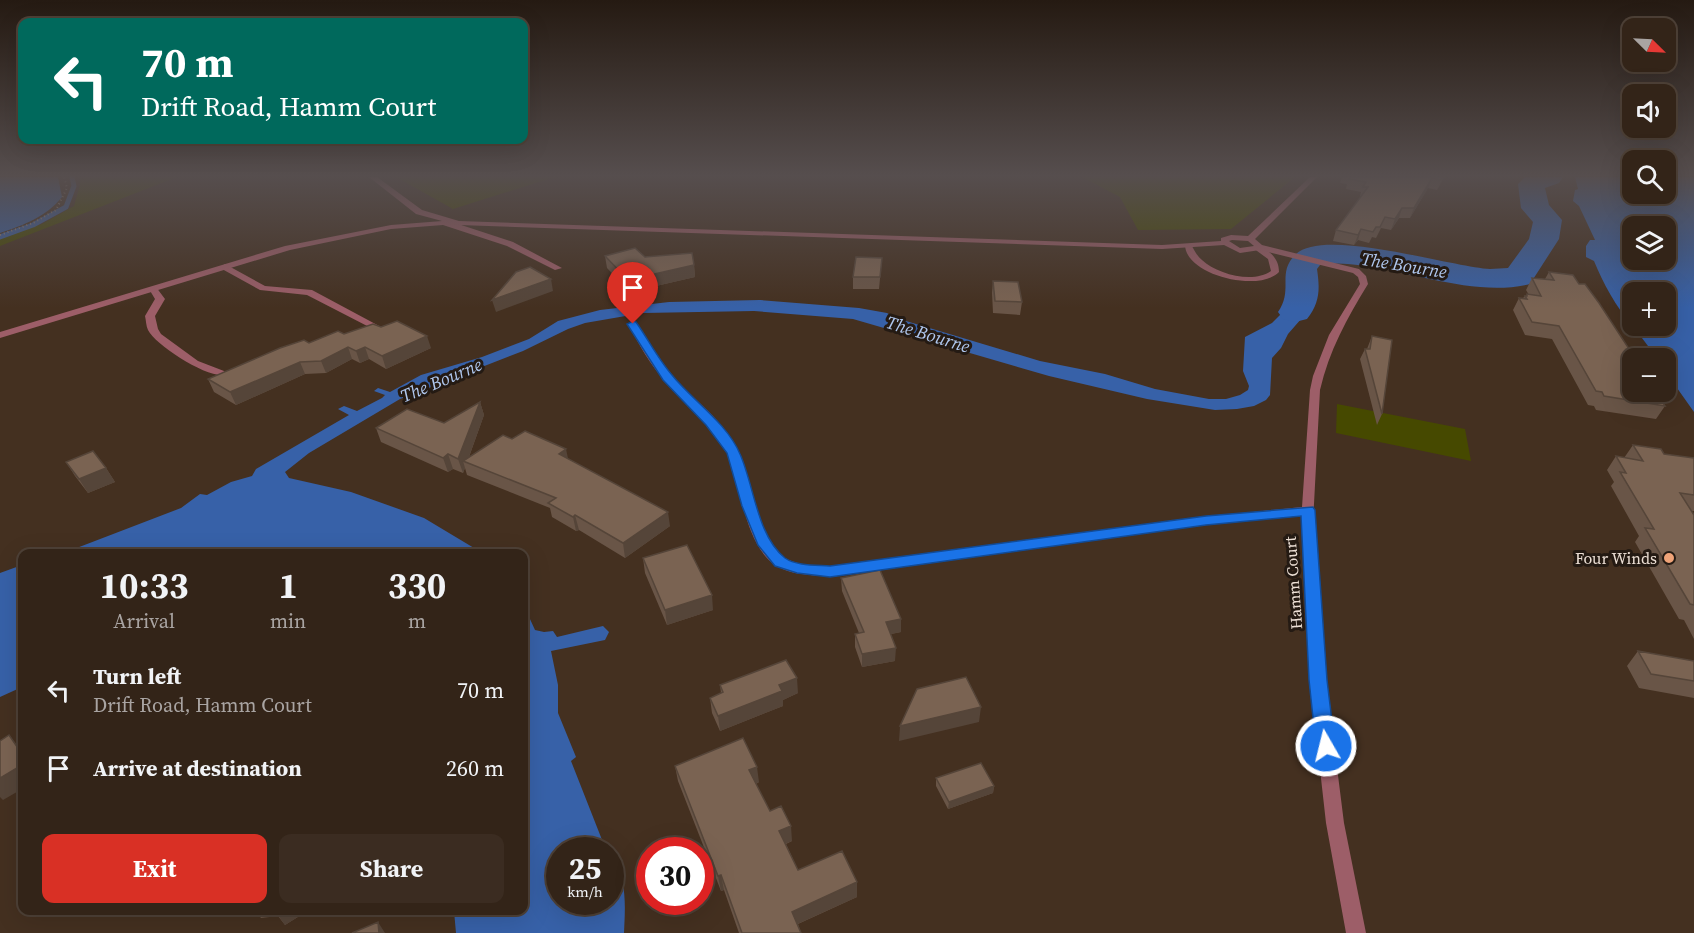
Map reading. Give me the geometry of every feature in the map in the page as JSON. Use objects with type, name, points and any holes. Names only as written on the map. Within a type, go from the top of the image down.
[{"type":"street","points":[[391,228],[401,221]]},
{"type":"street","points":[[451,221],[459,222]]},
{"type":"street","points":[[1250,239],[1269,221]]},
{"type":"street","points":[[0,335],[315,241],[391,228],[459,222],[1188,246],[1224,243],[1242,250],[1258,247]]},
{"type":"street","points":[[446,223],[510,244],[558,268]]},
{"type":"street","points":[[1188,246],[1193,256],[1203,265],[1223,275],[1255,279],[1270,277],[1275,273],[1274,261],[1250,239],[1231,237],[1224,240],[1224,243]]},
{"type":"street","name":"Hamm Court","points":[[1258,247],[1356,271],[1362,276],[1364,284],[1338,326],[1318,372],[1308,510],[1320,702],[1335,823],[1356,933]]},
{"type":"street","points":[[225,267],[263,288],[309,292],[376,327]]},
{"type":"street","points":[[153,289],[160,298],[150,316],[153,330],[194,363],[220,374]]},
{"type":"street","points":[[633,324],[667,377],[711,422],[733,453],[749,506],[763,541],[780,562],[797,568],[830,571],[1206,520],[1308,510]]},
{"type":"path","points":[[0,235],[37,221]]},
{"type":"shaded area","points":[[48,221],[65,221],[0,246],[0,238]]},
{"type":"shaded area","points":[[1133,221],[1241,221],[1231,229],[1138,230]]},
{"type":"shaded area","points":[[1337,404],[1465,429],[1471,461],[1336,433]]},
{"type":"water","points":[[0,221],[31,221],[26,223],[0,233]]},
{"type":"water","points":[[1586,221],[1622,221],[1622,270],[1676,270],[1676,221],[1694,221],[1694,412],[1676,387],[1676,348],[1650,348],[1640,336],[1676,336],[1676,282],[1622,282],[1622,311],[1601,278],[1594,261],[1586,257],[1586,246],[1590,240],[1595,240]]},
{"type":"water","points":[[1304,257],[1317,261],[1311,265],[1310,270],[1315,303],[1288,334],[1281,348],[1272,358],[1270,395],[1266,400],[1254,406],[1215,410],[1147,399],[1049,376],[853,319],[754,311],[643,313],[585,323],[568,329],[523,351],[400,399],[309,453],[285,472],[289,478],[351,492],[424,518],[476,549],[74,549],[181,508],[200,494],[207,495],[231,482],[252,476],[256,469],[349,415],[338,409],[344,406],[357,411],[382,398],[385,395],[374,391],[378,388],[390,392],[421,375],[482,357],[529,339],[558,321],[600,310],[669,302],[760,300],[859,308],[887,313],[896,318],[1040,361],[1105,374],[1155,389],[1209,399],[1226,399],[1248,390],[1249,386],[1243,371],[1245,337],[1272,323],[1293,302],[1292,293],[1298,287],[1295,274],[1297,260]]},
{"type":"water","points":[[18,566],[18,689],[0,697],[0,573]]},
{"type":"water","points":[[528,615],[535,630],[553,631],[557,637],[603,626],[609,632],[605,640],[551,651],[558,685],[558,713],[576,757],[571,761],[601,837],[546,837],[546,915],[624,915],[624,894],[625,904],[624,933],[456,933],[454,915],[528,915]]},
{"type":"building","points":[[1343,221],[1383,221],[1380,227],[1376,227],[1373,232],[1361,229],[1358,235],[1336,230]]},
{"type":"building","points":[[635,248],[645,257],[692,253],[694,265],[628,280],[605,256]]},
{"type":"building","points":[[856,257],[882,258],[880,277],[853,277]]},
{"type":"building","points":[[530,267],[551,279],[492,300],[516,272]]},
{"type":"building","points":[[1549,272],[1573,275],[1579,284],[1585,284],[1628,348],[1622,348],[1622,399],[1604,396],[1602,392],[1596,391],[1559,326],[1532,322],[1519,298],[1527,299],[1525,296],[1527,294],[1541,296],[1532,278],[1554,280]]},
{"type":"building","points":[[993,281],[1018,282],[1022,302],[995,301]]},
{"type":"building","points":[[397,321],[427,336],[382,356],[365,347],[356,351],[348,347],[321,361],[300,362],[230,392],[208,379],[304,340],[309,343],[338,331],[344,334],[373,324],[381,327]]},
{"type":"building","points":[[1372,336],[1392,340],[1382,414],[1365,349],[1370,349]]},
{"type":"building","points":[[480,402],[458,459],[448,454],[443,458],[376,428],[407,409],[444,423]]},
{"type":"building","points":[[1641,402],[1662,402],[1665,406]]},
{"type":"building","points":[[525,431],[566,449],[559,454],[668,512],[623,543],[575,515],[573,517],[548,503],[556,498],[463,461],[503,435],[512,439]]},
{"type":"building","points":[[1633,445],[1661,449],[1664,454],[1694,458],[1694,495],[1680,493],[1694,515],[1694,605],[1690,604],[1645,528],[1654,529],[1620,472],[1626,473],[1616,456],[1643,461]]},
{"type":"building","points":[[93,451],[106,468],[79,479],[66,462]]},
{"type":"building","points":[[687,545],[712,595],[665,610],[643,558]]},
{"type":"building","points":[[880,570],[901,619],[886,622],[896,648],[862,654],[855,634],[864,632],[841,578]]},
{"type":"building","points":[[1638,651],[1694,661],[1694,681],[1651,674]]},
{"type":"building","points":[[786,660],[797,678],[779,685],[782,691],[718,716],[710,698],[723,692],[720,685]]},
{"type":"building","points":[[966,677],[981,707],[900,726],[917,689]]},
{"type":"building","points":[[9,735],[18,748],[18,767],[0,778],[0,741]]},
{"type":"building","points":[[743,738],[757,767],[749,770],[770,811],[781,806],[791,826],[779,831],[798,870],[842,851],[857,882],[792,912],[801,933],[742,933],[721,875],[718,876],[714,866],[714,837],[703,837],[675,766]]},
{"type":"building","points":[[981,763],[994,786],[949,802],[936,778]]},
{"type":"building","points":[[378,922],[379,933],[352,933]]},
{"type":"waterway","points":[[0,237],[41,221]]},
{"type":"waterway","name":"The Bourne","points":[[1295,312],[1302,297],[1301,268],[1309,258],[1334,253],[1390,260],[1490,279],[1518,277],[1544,239],[1548,221]]},
{"type":"place","name":"Four Winds","points":[[1669,558]]},
{"type":"route","points":[[633,324],[667,377],[711,422],[733,453],[749,506],[763,541],[780,562],[797,568],[830,571],[1206,520],[1308,510],[1318,680],[1326,746]]}]
